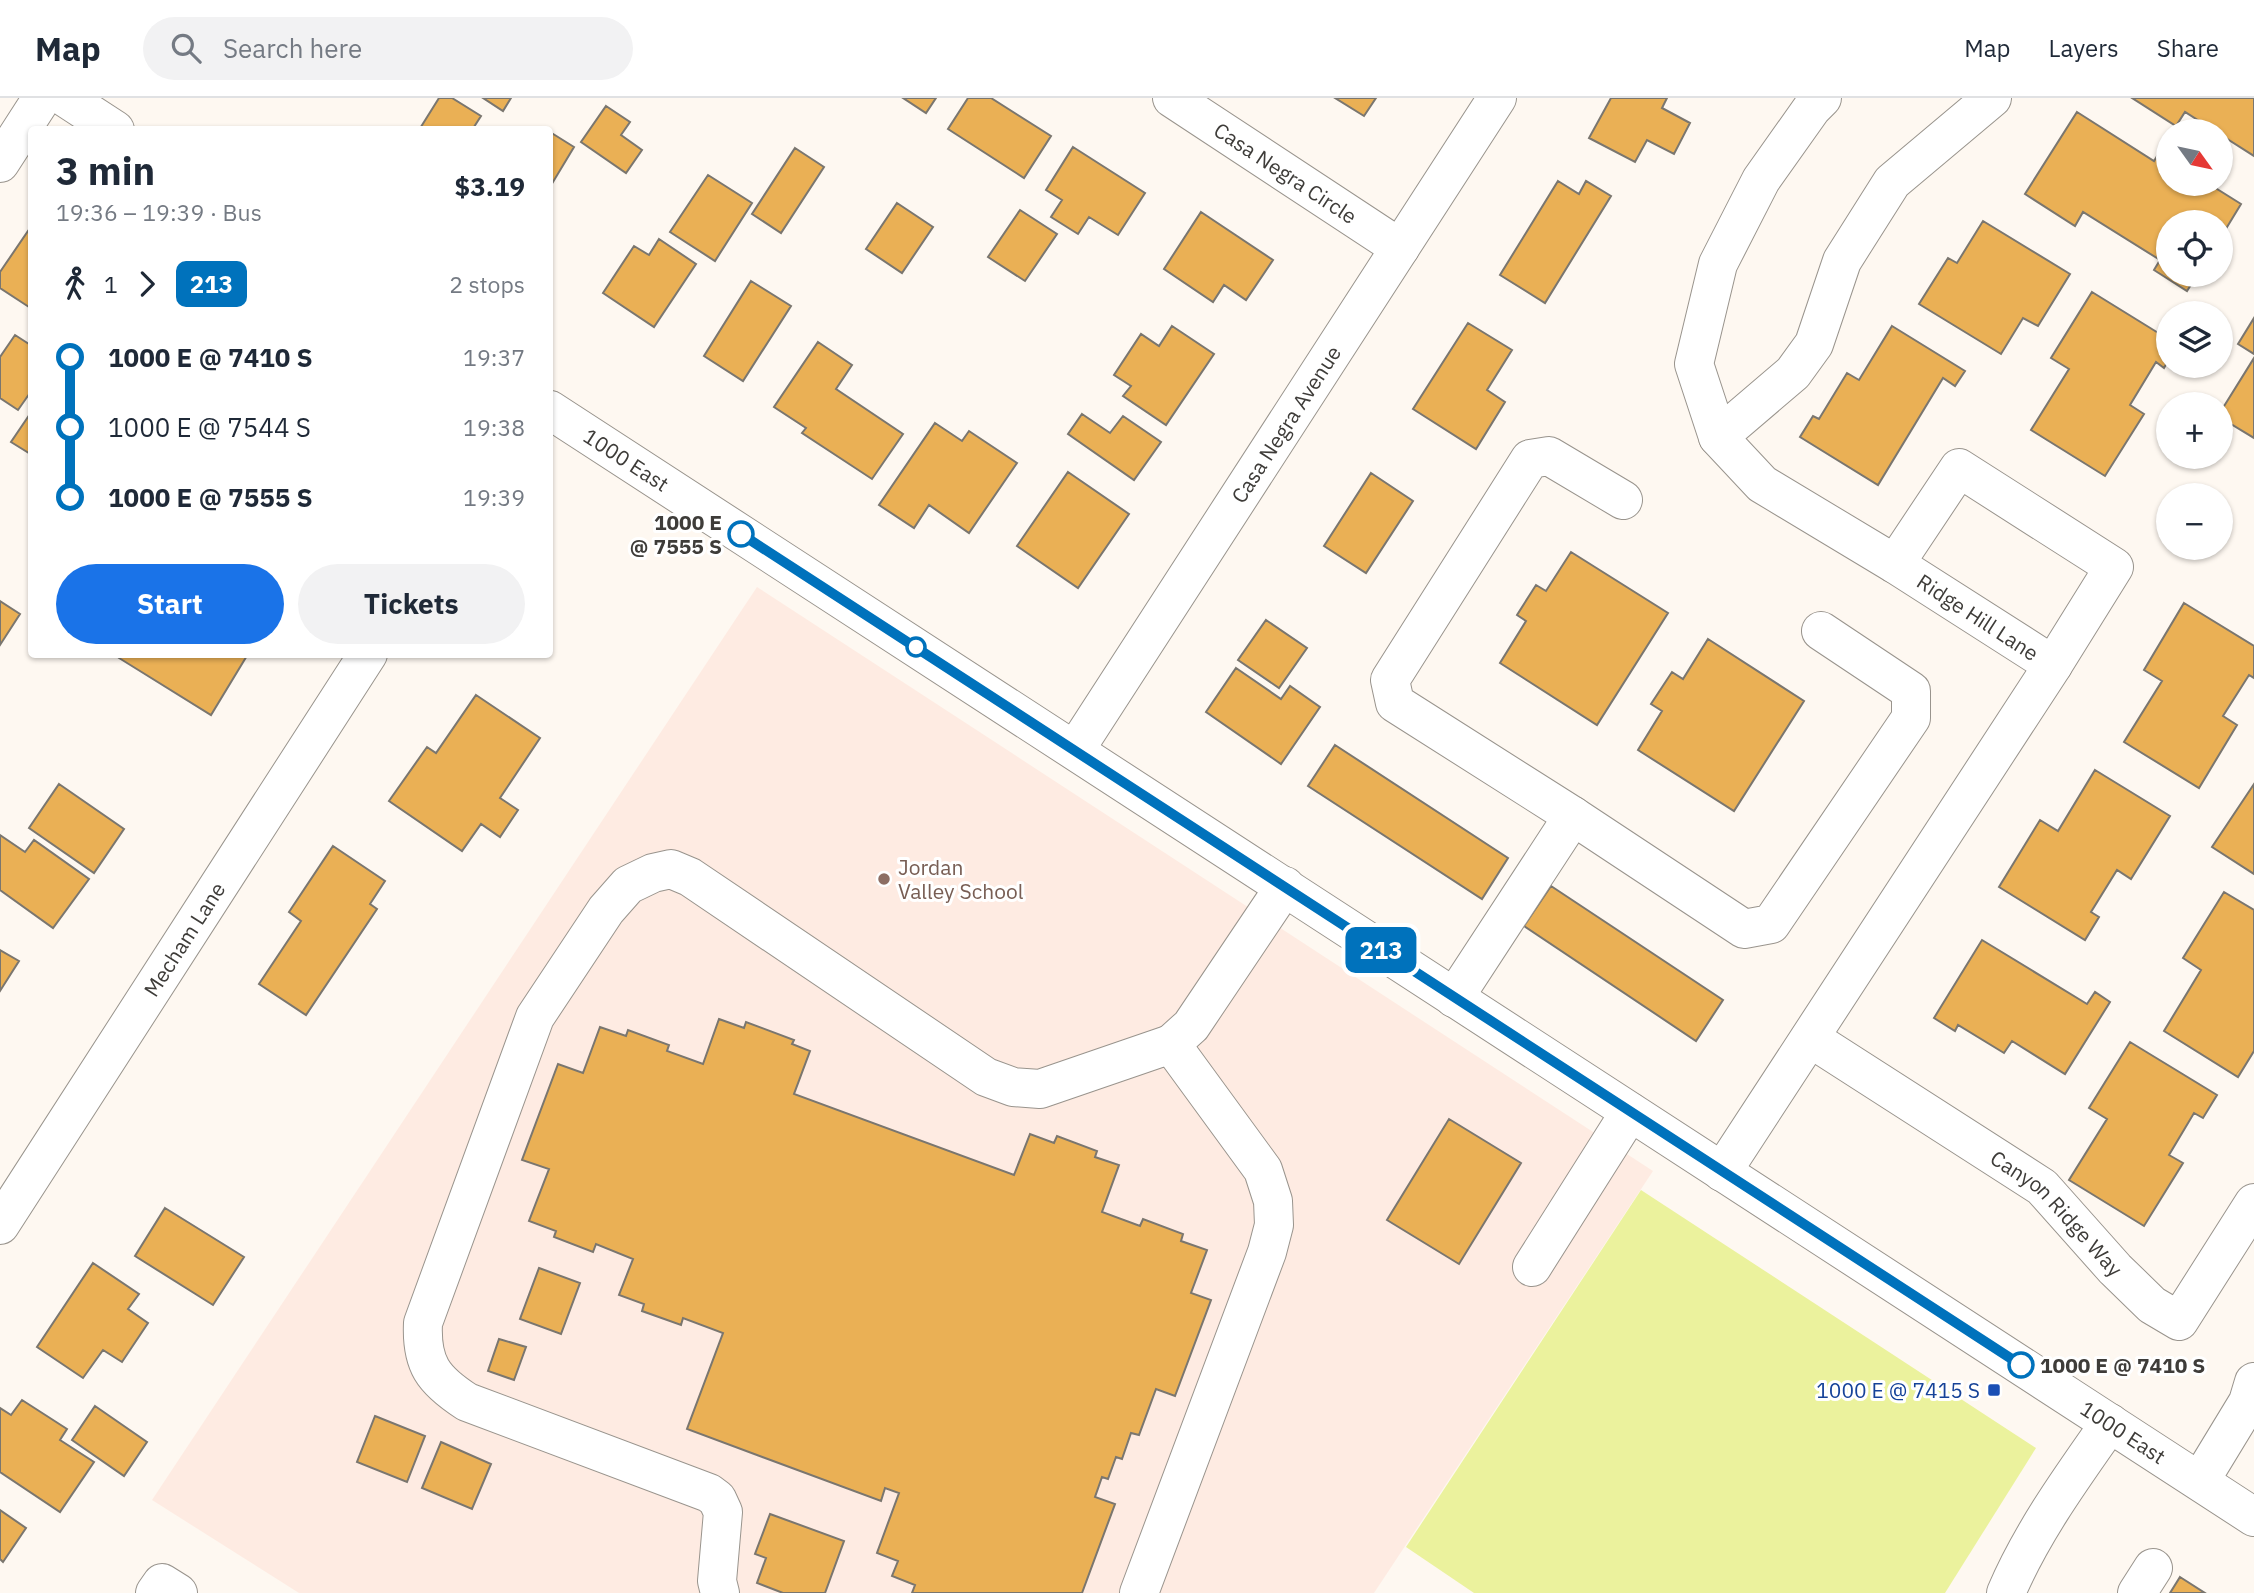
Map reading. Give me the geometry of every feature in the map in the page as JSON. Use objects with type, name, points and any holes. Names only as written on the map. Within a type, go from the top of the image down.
[{"type":"street","points":[[0,163],[42,98]]},
{"type":"street","points":[[66,98],[109,126]]},
{"type":"street","name":"Casa Negra Circle","points":[[1172,98],[1400,248]]},
{"type":"street","name":"Casa Negra Avenue","points":[[1075,750],[1497,98]]},
{"type":"street","name":"Ridge Hill Lane","points":[[1722,1172],[2053,665],[1895,564],[1762,484],[1718,437],[1694,364],[1718,264],[1760,180],[1822,98]]},
{"type":"street","points":[[1718,437],[1793,373],[1814,344],[1842,261],[1892,182],[1992,98]]},
{"type":"street","name":"1000 East","points":[[553,412],[2254,1517]]},
{"type":"street","points":[[1623,500],[1549,456],[1530,460],[1390,680],[1395,702],[1744,929],[1771,924],[1911,718],[1911,691],[1821,631]]},
{"type":"street","points":[[1895,564],[1959,468],[2026,510],[2114,567],[2053,665]]},
{"type":"street","name":"Mecham Lane","points":[[0,1225],[365,658]]},
{"type":"street","points":[[1454,998],[1573,816]]},
{"type":"street","points":[[720,1593],[717,1581],[723,1512],[717,1499],[709,1493],[467,1402],[445,1387],[429,1368],[422,1344],[423,1322],[535,1017],[606,911],[628,885],[653,873],[671,869],[681,873],[986,1077],[1013,1087],[1040,1089],[1171,1044],[1191,1026],[1285,886]]},
{"type":"street","name":"Canyon Ridge Way","points":[[1810,1038],[2042,1187],[2115,1269],[2152,1305],[2179,1321],[2254,1203]]},
{"type":"street","points":[[1139,1593],[1267,1252],[1274,1225],[1273,1201],[1263,1170],[1171,1044]]},
{"type":"street","points":[[1532,1267],[1630,1112]]},
{"type":"street","points":[[2200,1481],[2248,1402],[2254,1382]]},
{"type":"street","points":[[2006,1593],[2014,1573],[2068,1482],[2110,1423]]},
{"type":"street","points":[[155,1593],[162,1583],[178,1593]]},
{"type":"shaded area","name":"Jordan Valley School","points":[[757,587],[1653,1171],[1374,1593],[299,1593],[152,1500]]},
{"type":"green space","points":[[1641,1190],[2036,1448],[1945,1593],[1474,1593],[1406,1547]]},
{"type":"building","points":[[439,98],[452,98],[481,116],[475,126],[422,126]]},
{"type":"building","points":[[483,98],[511,98],[503,111]]},
{"type":"building","points":[[903,98],[936,98],[926,113]]},
{"type":"building","points":[[968,98],[991,98],[1051,136],[1024,178],[948,129]]},
{"type":"building","points":[[1335,98],[1376,98],[1364,116]]},
{"type":"building","points":[[1611,98],[1667,98],[1662,108],[1690,123],[1674,154],[1647,140],[1635,162],[1589,138]]},
{"type":"building","points":[[2132,98],[2254,98],[2254,156],[2233,143],[2233,119],[2196,119],[2185,112],[2180,119],[2165,119]]},
{"type":"building","points":[[606,106],[630,122],[621,135],[642,150],[626,173],[581,142]]},
{"type":"building","points":[[2077,112],[2154,161],[2156,158],[2156,196],[2228,196],[2241,204],[2233,217],[2233,210],[2156,210],[2156,258],[2083,212],[2075,226],[2025,194]]},
{"type":"building","points":[[553,134],[574,147],[553,182]]},
{"type":"building","points":[[1073,147],[1145,193],[1118,235],[1089,217],[1078,234],[1051,217],[1062,200],[1046,190]]},
{"type":"building","points":[[795,148],[824,167],[781,233],[752,214]]},
{"type":"building","points":[[708,175],[752,203],[715,261],[670,232]]},
{"type":"building","points":[[1558,181],[1579,194],[1586,181],[1611,196],[1545,303],[1500,275]]},
{"type":"building","points":[[897,203],[933,227],[902,273],[866,249]]},
{"type":"building","points":[[1020,210],[1057,234],[1025,281],[988,257]]},
{"type":"building","points":[[1201,212],[1273,260],[1246,300],[1224,285],[1213,302],[1164,269]]},
{"type":"building","points":[[1983,221],[2070,274],[2038,326],[2023,318],[2001,354],[1919,304],[1948,258],[1957,263]]},
{"type":"building","points":[[28,231],[28,306],[0,288],[0,272]]},
{"type":"building","points":[[659,239],[696,264],[654,327],[603,293],[634,246],[649,255]]},
{"type":"building","points":[[751,281],[791,306],[743,381],[704,356]]},
{"type":"building","points":[[2092,292],[2156,332],[2156,362],[2130,405],[2144,414],[2105,476],[2031,430],[2069,369],[2051,358]]},
{"type":"building","points":[[2254,318],[2254,354],[2238,344]]},
{"type":"building","points":[[1468,323],[1512,350],[1487,390],[1505,402],[1476,449],[1413,409]]},
{"type":"building","points":[[1172,326],[1214,354],[1166,425],[1123,396],[1131,386],[1114,375],[1141,334],[1159,346]]},
{"type":"building","points":[[1892,326],[1965,371],[1955,386],[1943,378],[1878,485],[1800,437],[1813,416],[1819,419],[1847,373],[1859,380]]},
{"type":"building","points":[[15,335],[28,343],[28,396],[18,410],[0,398],[0,357]]},
{"type":"building","points":[[818,342],[852,365],[836,389],[903,434],[872,479],[802,433],[806,428],[774,407]]},
{"type":"building","points":[[2254,358],[2254,438],[2233,425],[2233,392]]},
{"type":"building","points":[[1082,414],[1110,433],[1123,416],[1161,442],[1134,480],[1068,434]]},
{"type":"building","points":[[28,417],[28,453],[11,442]]},
{"type":"building","points":[[935,423],[962,441],[969,431],[1017,463],[969,533],[929,505],[914,528],[879,505]]},
{"type":"building","points":[[1068,472],[1129,514],[1078,588],[1017,546]]},
{"type":"building","points":[[1371,473],[1413,501],[1366,573],[1324,546]]},
{"type":"building","points":[[1571,552],[1668,613],[1597,725],[1500,663],[1526,621],[1517,615],[1536,585],[1546,591]]},
{"type":"building","points":[[0,601],[20,614],[0,645]]},
{"type":"building","points":[[2184,603],[2254,646],[2254,678],[2249,675],[2223,716],[2237,725],[2199,788],[2124,742],[2162,681],[2144,670]]},
{"type":"building","points":[[1266,620],[1307,648],[1279,688],[1238,660]]},
{"type":"building","points":[[1708,639],[1804,701],[1734,811],[1638,750],[1662,711],[1651,704],[1672,672],[1683,679]]},
{"type":"building","points":[[119,658],[246,658],[211,715]]},
{"type":"building","points":[[1236,668],[1281,699],[1290,686],[1320,707],[1281,764],[1206,712]]},
{"type":"building","points":[[476,695],[540,738],[500,798],[518,810],[500,837],[481,824],[462,851],[389,801],[427,747],[436,753]]},
{"type":"building","points":[[1335,745],[1508,858],[1482,899],[1308,786]]},
{"type":"building","points":[[2095,770],[2170,816],[2131,879],[2117,870],[2091,912],[2099,917],[2085,940],[1999,887],[2040,820],[2058,831]]},
{"type":"building","points":[[59,784],[124,829],[94,873],[29,828]]},
{"type":"building","points":[[2254,784],[2254,874],[2212,847]]},
{"type":"building","points":[[0,835],[25,852],[34,840],[89,879],[53,928],[0,890]]},
{"type":"building","points":[[333,846],[385,881],[370,904],[377,909],[306,1015],[259,984],[301,921],[289,912]]},
{"type":"building","points":[[1551,886],[1723,1000],[1696,1041],[1524,926]]},
{"type":"building","points":[[2224,892],[2254,910],[2254,1051],[2238,1077],[2164,1031],[2201,970],[2183,958]]},
{"type":"building","points":[[1982,940],[2087,1004],[2095,992],[2110,1002],[2065,1074],[2012,1041],[2004,1053],[1958,1025],[1955,1031],[1934,1018]]},
{"type":"building","points":[[0,950],[19,961],[0,991]]},
{"type":"building","points":[[719,1019],[744,1028],[746,1022],[794,1040],[792,1044],[810,1051],[794,1094],[1014,1175],[1030,1134],[1054,1143],[1057,1136],[1097,1151],[1095,1157],[1119,1165],[1102,1212],[1140,1226],[1143,1219],[1183,1234],[1181,1241],[1207,1250],[1191,1293],[1211,1300],[1175,1396],[1156,1389],[1139,1435],[1131,1433],[1122,1459],[1116,1457],[1108,1479],[1102,1477],[1095,1497],[1115,1504],[1082,1593],[912,1593],[915,1585],[892,1576],[898,1561],[877,1553],[899,1493],[885,1488],[881,1501],[687,1429],[723,1333],[683,1318],[681,1325],[642,1311],[644,1304],[619,1295],[633,1259],[596,1244],[593,1252],[554,1237],[556,1231],[529,1221],[549,1169],[522,1160],[558,1064],[583,1073],[600,1027],[626,1036],[628,1030],[669,1045],[667,1051],[703,1064]]},
{"type":"building","points":[[2130,1042],[2217,1095],[2203,1118],[2194,1113],[2169,1155],[2183,1163],[2144,1226],[2069,1180],[2107,1119],[2089,1108]]},
{"type":"building","points":[[1449,1119],[1521,1163],[1459,1264],[1387,1220]]},
{"type":"building","points":[[165,1208],[244,1257],[213,1305],[135,1256]]},
{"type":"building","points":[[93,1263],[139,1294],[128,1309],[148,1323],[122,1362],[103,1350],[83,1378],[37,1347]]},
{"type":"building","points":[[539,1268],[580,1283],[561,1334],[520,1319]]},
{"type":"building","points":[[499,1339],[526,1347],[514,1380],[488,1371]]},
{"type":"building","points":[[22,1400],[67,1429],[60,1440],[94,1462],[60,1512],[0,1472],[0,1408],[11,1415]]},
{"type":"building","points":[[95,1406],[147,1442],[124,1476],[72,1440]]},
{"type":"building","points":[[375,1416],[425,1436],[407,1482],[357,1462]]},
{"type":"building","points":[[441,1442],[491,1464],[472,1509],[422,1488]]},
{"type":"building","points":[[0,1510],[26,1528],[3,1562],[0,1559]]},
{"type":"building","points":[[770,1514],[844,1541],[825,1593],[783,1593],[757,1583],[766,1558],[755,1554]]},
{"type":"building","points":[[2180,1577],[2205,1593],[2170,1593]]},
{"type":"bus line","name":"213","points":[[741,534],[2021,1365]]},
{"type":"place","name":"1000 E @ 7555 S","points":[[741,534]]},
{"type":"place","name":"Jordan Valley School","points":[[884,879]]},
{"type":"place","name":"1000 E @ 7410 S","points":[[2021,1365]]},
{"type":"place","name":"1000 E @ 7415 S","points":[[1994,1390]]}]
